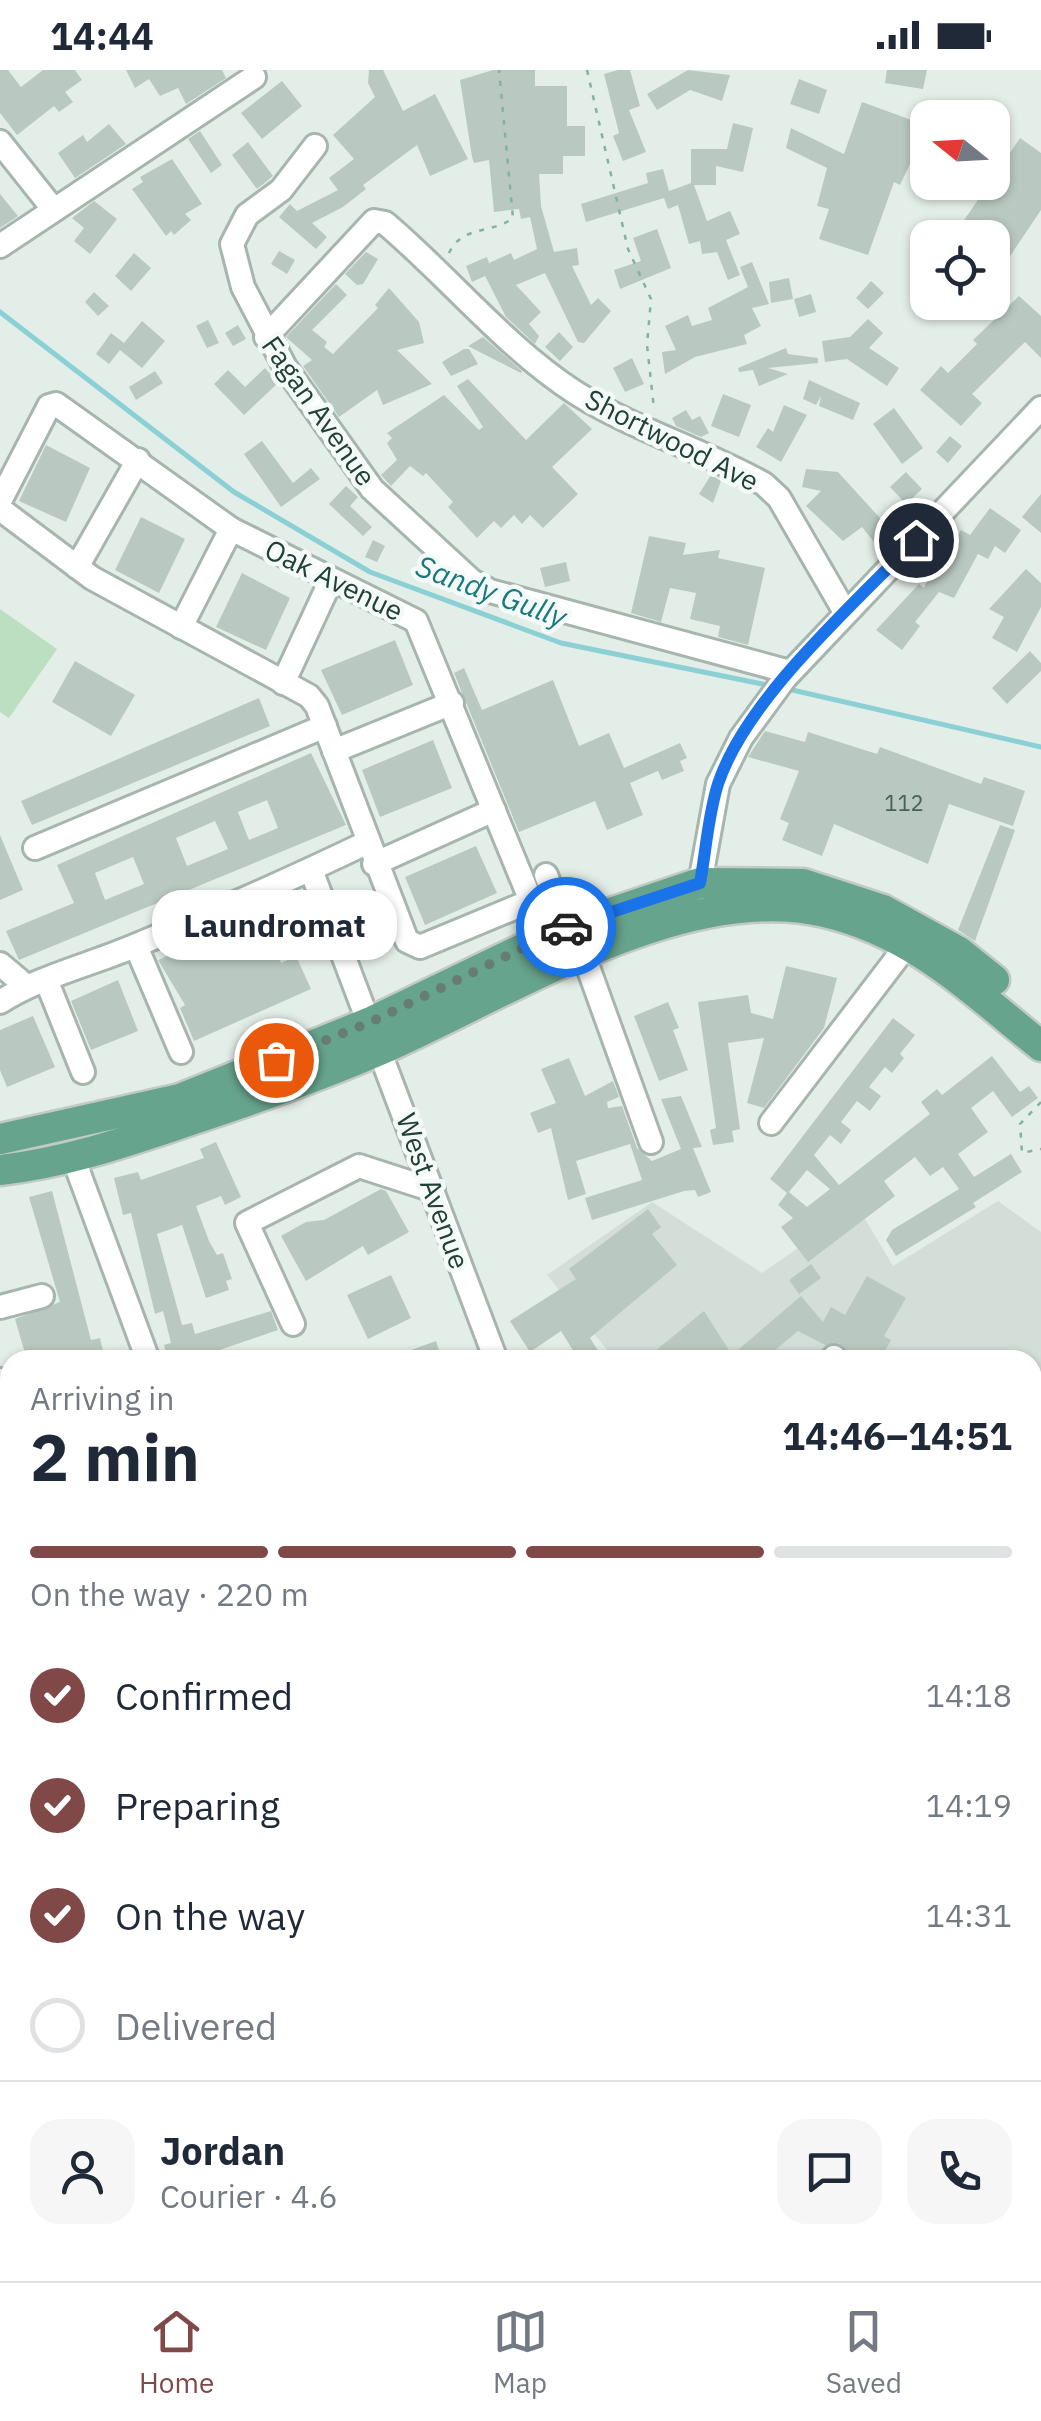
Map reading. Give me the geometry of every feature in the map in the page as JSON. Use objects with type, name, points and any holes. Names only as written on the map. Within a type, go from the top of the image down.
[{"type":"main road","points":[[0,1170],[74,1160],[298,1084],[566,928],[700,883],[803,884],[883,910],[959,952],[1041,1020]]},
{"type":"main road","points":[[0,1140],[180,1099],[376,1036],[584,956],[658,922],[770,904],[826,912],[907,945],[970,984],[1041,1046]]},
{"type":"street","points":[[0,246],[254,76]]},
{"type":"street","points":[[0,142],[54,210]]},
{"type":"street","name":"Fagan Avenue","points":[[315,146],[281,190],[246,215],[235,229],[232,244],[243,287],[266,337],[372,489],[472,581],[490,590],[788,675]]},
{"type":"street","name":"Shortwood Ave","points":[[266,337],[374,220],[385,223],[444,273],[506,336],[575,392],[764,484],[779,498],[846,612]]},
{"type":"street","name":"Oak Avenue","points":[[0,501],[52,403],[231,529],[420,625],[531,900],[420,947],[400,932],[370,854]]},
{"type":"street","points":[[700,883],[718,784],[749,726],[788,675],[1041,408]]},
{"type":"street","points":[[77,567],[138,460]]},
{"type":"street","points":[[0,509],[77,567],[309,696],[325,726],[370,854]]},
{"type":"street","points":[[181,627],[231,529]]},
{"type":"street","points":[[283,683],[330,580]]},
{"type":"street","points":[[334,751],[452,704]]},
{"type":"street","points":[[35,848],[325,726]]},
{"type":"street","points":[[0,1002],[311,870],[370,854],[494,810]]},
{"type":"street","name":"West Avenue","points":[[311,870],[492,1350]]},
{"type":"street","points":[[546,875],[566,928]]},
{"type":"street","points":[[771,1122],[907,945]]},
{"type":"street","points":[[136,946],[182,1052]]},
{"type":"street","points":[[584,956],[650,1142]]},
{"type":"street","points":[[0,964],[36,984],[82,1072]]},
{"type":"street","points":[[74,1160],[144,1350]]},
{"type":"street","points":[[294,1324],[247,1224],[359,1166],[433,1190]]},
{"type":"street","points":[[0,1306],[42,1296]]},
{"type":"path","points":[[444,273],[454,242],[470,231],[504,224],[513,218],[499,70]]},
{"type":"path","points":[[587,70],[628,249],[651,300],[647,344],[657,435]]},
{"type":"path","points":[[1041,1102],[1020,1124],[1022,1152],[1041,1149]]},
{"type":"shaded area","points":[[998,1201],[1041,1232],[1041,1350],[607,1350],[547,1275],[652,1202],[762,1273],[858,1207],[893,1266]]},
{"type":"green space","points":[[0,609],[57,649],[9,718],[0,712]]},
{"type":"building","points":[[0,70],[8,70],[21,87],[43,70],[75,70],[82,80],[65,92],[73,102],[59,112],[54,106],[17,135],[0,113]]},
{"type":"building","points":[[126,70],[222,70],[226,78],[186,104],[178,88],[160,96],[149,79],[135,88]]},
{"type":"building","points":[[369,70],[383,70],[403,111],[435,94],[468,159],[430,176],[417,145],[363,185],[366,189],[343,207],[312,223],[327,237],[316,249],[279,217],[290,204],[297,211],[338,190],[329,178],[354,159],[333,135],[375,97],[368,83]]},
{"type":"building","points":[[493,70],[535,70],[535,86],[567,86],[567,126],[585,126],[585,156],[563,156],[563,174],[539,174],[541,206],[554,252],[577,248],[579,265],[572,266],[591,305],[598,298],[611,311],[584,343],[578,342],[545,273],[516,285],[541,312],[529,324],[539,336],[535,344],[506,317],[485,276],[472,282],[466,266],[487,257],[489,263],[511,253],[514,260],[537,249],[530,217],[521,219],[519,209],[494,212],[489,160],[474,163],[472,157],[460,80]]},
{"type":"building","points":[[630,70],[640,106],[629,110],[646,152],[623,161],[613,136],[619,133],[604,74]]},
{"type":"building","points":[[688,70],[730,75],[722,101],[690,90],[657,110],[647,94]]},
{"type":"building","points":[[887,70],[927,70],[923,89],[885,83]]},
{"type":"building","points":[[799,79],[827,90],[819,114],[790,104]]},
{"type":"building","points":[[282,81],[302,106],[262,139],[241,113]]},
{"type":"building","points":[[862,102],[910,119],[910,164],[900,185],[894,182],[868,255],[819,239],[829,209],[817,206],[827,168],[786,148],[791,128],[844,154]]},
{"type":"building","points":[[733,123],[753,128],[743,172],[716,166],[716,185],[694,185],[707,221],[730,211],[740,234],[726,240],[740,275],[728,280],[717,252],[702,254],[700,241],[689,244],[678,205],[668,209],[664,198],[586,222],[581,204],[648,183],[646,173],[663,169],[669,191],[691,183],[691,149],[727,149]]},
{"type":"building","points":[[109,124],[126,144],[75,178],[58,153],[83,135],[87,142]]},
{"type":"building","points":[[200,131],[222,165],[211,173],[188,139]]},
{"type":"building","points":[[1020,138],[1041,153],[1041,210],[1010,256],[1010,220],[964,220],[978,200],[1010,200],[1010,153]]},
{"type":"building","points":[[248,142],[273,176],[257,189],[232,155]]},
{"type":"building","points":[[172,159],[202,204],[185,214],[191,220],[174,235],[171,231],[166,236],[132,189],[143,182],[140,177]]},
{"type":"building","points":[[0,194],[18,216],[0,228]]},
{"type":"building","points":[[94,201],[117,219],[90,254],[74,241],[84,228],[72,218]]},
{"type":"building","points":[[657,229],[671,268],[620,289],[614,270],[641,261],[633,238]]},
{"type":"building","points":[[279,251],[295,260],[287,274],[271,264]]},
{"type":"building","points":[[366,252],[378,259],[363,284],[357,285],[345,274]]},
{"type":"building","points":[[134,253],[151,268],[131,291],[115,276]]},
{"type":"building","points":[[752,262],[769,304],[752,308],[761,326],[744,335],[747,344],[695,357],[665,374],[662,352],[676,350],[665,326],[688,315],[692,326],[712,320],[708,308],[748,287],[740,267]]},
{"type":"building","points":[[789,278],[793,299],[771,303],[769,282]]},
{"type":"building","points":[[871,281],[884,293],[868,309],[856,298]]},
{"type":"building","points":[[336,284],[347,295],[312,330],[327,342],[324,347],[333,354],[378,308],[375,305],[389,288],[419,322],[424,343],[397,350],[432,384],[383,405],[377,390],[339,417],[303,366],[312,360],[286,337]]},
{"type":"building","points":[[94,292],[109,306],[98,316],[85,302]]},
{"type":"building","points":[[811,294],[816,312],[799,317],[794,299]]},
{"type":"building","points":[[1019,296],[1041,316],[1041,358],[1025,342],[972,394],[982,403],[961,426],[920,390],[941,366],[948,373],[994,320],[1010,320],[1010,305]]},
{"type":"building","points":[[868,319],[883,333],[869,348],[899,368],[887,386],[847,359],[825,362],[822,341],[850,337]]},
{"type":"building","points":[[208,320],[219,343],[207,348],[196,326]]},
{"type":"building","points":[[142,321],[165,341],[142,368],[120,350],[109,364],[96,354],[111,333],[124,343]]},
{"type":"building","points":[[238,325],[246,339],[233,346],[225,333]]},
{"type":"building","points":[[559,332],[573,347],[560,361],[545,347]]},
{"type":"building","points":[[483,337],[522,371],[521,373],[468,346]]},
{"type":"building","points":[[786,348],[788,354],[818,358],[818,363],[768,368],[788,374],[759,386],[753,370],[739,372],[738,368]]},
{"type":"building","points":[[469,349],[478,364],[451,376],[442,362]]},
{"type":"building","points":[[632,358],[644,384],[625,392],[613,368]]},
{"type":"building","points":[[265,368],[278,383],[244,415],[214,384],[228,370],[245,387]]},
{"type":"building","points":[[155,371],[163,383],[136,400],[129,387]]},
{"type":"building","points":[[468,379],[526,440],[564,403],[592,429],[552,467],[578,494],[543,528],[530,515],[522,524],[514,515],[501,528],[494,521],[477,538],[448,507],[453,502],[426,473],[423,476],[410,466],[391,486],[381,475],[397,460],[387,443],[392,438],[387,433],[444,395],[479,430],[483,427],[457,386]]},
{"type":"building","points":[[809,380],[860,403],[853,420],[819,406],[821,396],[816,405],[803,399]]},
{"type":"building","points":[[723,394],[751,405],[739,437],[711,426]]},
{"type":"building","points":[[784,405],[807,415],[781,462],[756,447],[768,428],[773,432]]},
{"type":"building","points":[[894,408],[923,448],[902,464],[873,424]]},
{"type":"building","points":[[686,410],[692,420],[700,416],[709,433],[701,437],[676,426],[672,418]]},
{"type":"building","points":[[950,436],[962,446],[948,463],[936,452]]},
{"type":"building","points":[[262,441],[293,483],[311,468],[320,479],[281,507],[244,454]]},
{"type":"building","points":[[46,445],[90,468],[66,522],[19,501]]},
{"type":"building","points":[[806,469],[838,472],[890,529],[874,542],[862,527],[843,541],[806,506],[821,491],[802,487]]},
{"type":"building","points":[[906,472],[922,489],[906,504],[890,487]]},
{"type":"building","points":[[711,475],[721,481],[713,503],[699,494]]},
{"type":"building","points":[[346,486],[358,497],[350,506],[372,527],[363,536],[329,504]]},
{"type":"building","points":[[1041,494],[1041,533],[1022,517]]},
{"type":"building","points":[[990,508],[1021,530],[1005,553],[995,546],[988,559],[978,554],[954,598],[939,592],[915,622],[920,626],[902,650],[876,630],[919,584],[924,588],[945,542],[952,545],[961,530],[970,535]]},
{"type":"building","points":[[141,517],[185,539],[159,593],[115,570]]},
{"type":"building","points":[[649,536],[686,543],[683,555],[720,550],[718,558],[765,568],[748,645],[718,637],[720,626],[690,619],[696,593],[670,588],[661,622],[631,613]]},
{"type":"building","points":[[373,540],[385,546],[377,562],[365,557]]},
{"type":"building","points":[[566,562],[570,581],[545,587],[540,568]]},
{"type":"building","points":[[1026,569],[1041,583],[1041,607],[1017,652],[992,638],[1004,617],[989,609]]},
{"type":"building","points":[[242,573],[290,598],[266,650],[216,627]]},
{"type":"building","points":[[395,640],[413,685],[342,715],[321,670]]},
{"type":"building","points":[[1030,651],[1041,663],[1041,671],[1007,704],[992,688]]},
{"type":"building","points":[[75,661],[135,695],[111,736],[52,702]]},
{"type":"building","points":[[464,668],[482,710],[553,680],[579,746],[609,733],[624,768],[680,743],[687,758],[680,761],[684,771],[662,780],[658,771],[630,783],[643,815],[607,830],[595,801],[519,832],[454,673]]},
{"type":"building","points":[[259,698],[270,726],[32,825],[21,801]]},
{"type":"building","points":[[765,731],[805,742],[808,732],[877,754],[880,747],[981,784],[984,777],[1025,791],[1013,826],[949,804],[928,864],[834,824],[822,856],[782,840],[789,823],[780,819],[799,771],[748,757]]},
{"type":"building","points":[[433,740],[452,788],[380,817],[362,770]]},
{"type":"building","points":[[311,753],[346,825],[19,960],[6,931],[74,903],[57,865]],"holes":[[[267,800],[278,828],[249,840],[238,812]],[[215,821],[228,849],[187,866],[176,838]],[[133,857],[144,884],[105,900],[95,873]]]},
{"type":"building","points":[[1000,825],[1015,830],[975,941],[958,930]]},
{"type":"building","points":[[0,835],[23,890],[0,900]]},
{"type":"building","points":[[476,846],[497,893],[425,925],[405,877]]},
{"type":"building","points":[[290,905],[299,926],[271,938],[281,963],[296,956],[311,989],[194,1041],[180,1008],[185,1005],[158,960]]},
{"type":"building","points":[[786,966],[837,978],[824,1028],[764,1108],[747,1103],[764,1038],[728,1043],[740,1129],[732,1131],[734,1142],[713,1145],[710,1130],[716,1128],[698,1002],[748,995],[751,1013],[773,1019]]},
{"type":"building","points":[[118,980],[138,1031],[91,1050],[71,1001]]},
{"type":"building","points":[[668,1002],[679,1028],[673,1030],[688,1070],[659,1081],[634,1016]]},
{"type":"building","points":[[33,1016],[55,1067],[7,1087],[0,1070],[0,1030]]},
{"type":"building","points":[[893,1018],[915,1035],[900,1054],[904,1058],[892,1073],[885,1067],[869,1087],[881,1096],[870,1111],[857,1101],[841,1122],[851,1130],[841,1144],[830,1135],[814,1155],[839,1185],[930,1114],[921,1102],[937,1089],[942,1095],[992,1056],[1020,1092],[1029,1086],[1038,1098],[1012,1117],[993,1091],[971,1108],[988,1132],[958,1154],[974,1177],[1011,1154],[1022,1172],[973,1203],[976,1207],[896,1256],[886,1240],[892,1230],[959,1189],[943,1167],[930,1176],[915,1157],[884,1181],[895,1196],[808,1262],[781,1227],[793,1218],[778,1205],[787,1193],[770,1179]],"holes":[[[807,1170],[830,1189],[807,1207],[789,1192]]]},
{"type":"building","points":[[569,1058],[585,1096],[613,1081],[619,1097],[607,1102],[608,1108],[622,1106],[637,1148],[652,1161],[681,1149],[661,1099],[681,1096],[702,1147],[693,1148],[711,1192],[698,1197],[695,1190],[684,1191],[592,1220],[585,1198],[642,1180],[630,1144],[576,1161],[586,1194],[568,1200],[551,1128],[538,1133],[530,1113],[556,1103],[541,1069]]},
{"type":"building","points":[[216,1142],[241,1197],[225,1205],[221,1196],[196,1206],[217,1255],[223,1253],[232,1279],[226,1281],[229,1290],[206,1298],[182,1225],[157,1234],[182,1325],[192,1323],[195,1334],[271,1311],[278,1330],[219,1350],[165,1350],[164,1345],[171,1343],[163,1311],[155,1314],[131,1213],[123,1215],[114,1178],[138,1172],[141,1180],[204,1158],[200,1149]]},
{"type":"building","points":[[381,1189],[386,1191],[409,1232],[368,1255],[363,1246],[306,1281],[281,1236],[306,1222],[324,1220]]},
{"type":"building","points":[[52,1191],[91,1340],[100,1338],[103,1350],[24,1350],[15,1319],[60,1302],[29,1197]]},
{"type":"building","points":[[648,1209],[661,1227],[652,1234],[677,1265],[590,1338],[598,1350],[573,1350],[561,1331],[529,1350],[510,1321],[576,1279],[569,1269]]},
{"type":"building","points":[[811,1264],[821,1278],[799,1294],[789,1280]]},
{"type":"building","points":[[391,1275],[411,1318],[368,1339],[347,1295]]},
{"type":"building","points":[[867,1276],[906,1298],[884,1336],[891,1340],[886,1350],[844,1350],[839,1343],[825,1345],[798,1331],[775,1350],[738,1350],[801,1296],[823,1322],[831,1307],[845,1315]]},
{"type":"building","points":[[704,1311],[729,1350],[656,1350]]},
{"type":"building","points":[[436,1341],[439,1350],[411,1350]]},
{"type":"waterway","name":"Sandy Gully","points":[[0,312],[234,492],[370,572],[561,643],[772,686]]},
{"type":"waterway","name":"Sandy Gully","points":[[788,689],[1041,747]]},
{"type":"way so far","points":[[276,1060],[371,1022],[566,927]]},
{"type":"place","name":"Laundromat","points":[[276,1060]]},
{"type":"route","points":[[566,927],[700,883],[718,784],[741,738],[785,678],[916,540]]}]
